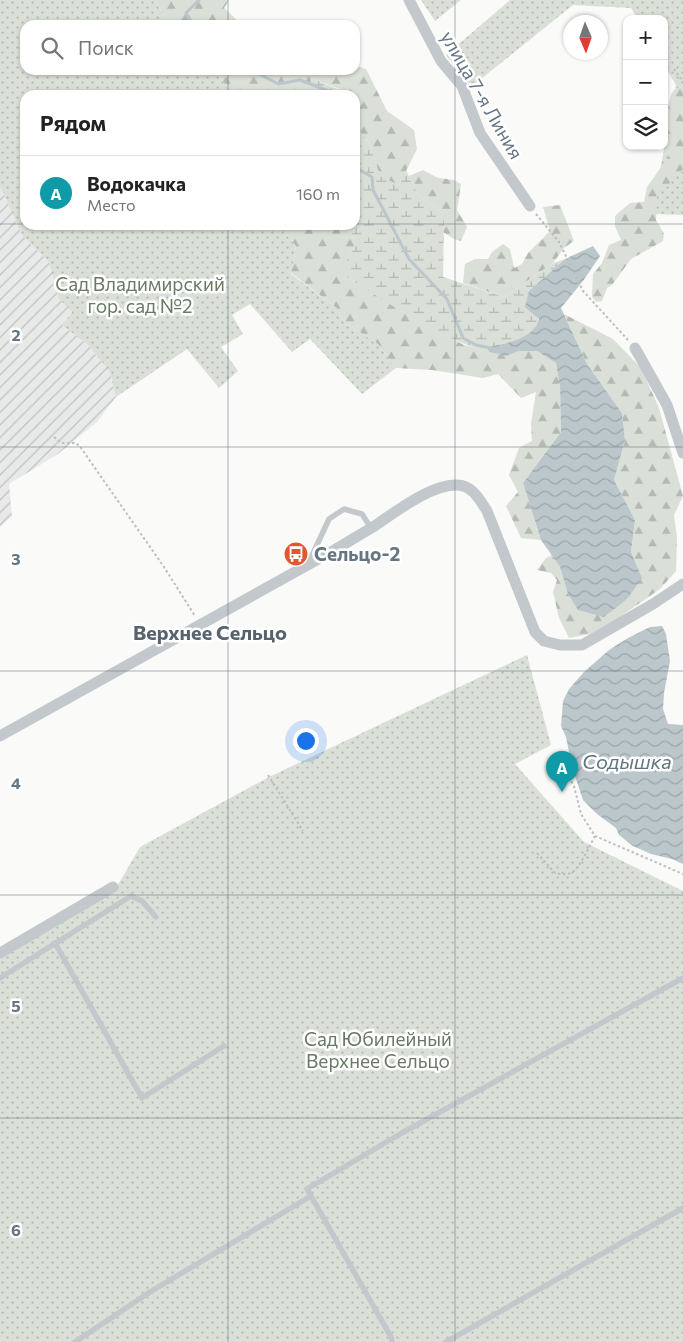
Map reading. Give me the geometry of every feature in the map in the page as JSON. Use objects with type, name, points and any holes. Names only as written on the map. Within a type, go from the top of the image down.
[{"type":"street","name":"улица 7-я Линия","points":[[409,0],[441,61],[462,86],[480,133],[530,206]]},
{"type":"street","points":[[635,348],[667,405],[683,453]]},
{"type":"street","points":[[0,736],[309,564],[371,528],[409,503],[429,492],[447,486],[458,485],[468,487],[478,496],[487,511],[535,632],[544,641],[560,645],[582,645],[653,604],[683,584]]},
{"type":"street","points":[[0,953],[113,887]]},
{"type":"lane","points":[[309,564],[329,519],[344,509],[362,514],[371,528]]},
{"type":"lane","points":[[0,978],[132,896],[142,901],[156,917]]},
{"type":"lane","points":[[55,944],[142,1098],[224,1046]]},
{"type":"lane","points":[[392,1342],[391,1337],[307,1188],[400,1134],[683,978]]},
{"type":"lane","points":[[75,1342],[150,1292],[311,1196]]},
{"type":"lane","points":[[446,1342],[683,1208]]},
{"type":"path","points":[[674,70],[683,82]]},
{"type":"path","points":[[530,206],[559,242],[583,291],[635,348]]},
{"type":"path","points":[[54,437],[62,443],[76,443],[81,448],[164,567],[200,624]]},
{"type":"path","points":[[566,773],[574,786],[581,814],[595,836],[683,874]]},
{"type":"path","points":[[268,775],[303,831]]},
{"type":"path","points":[[537,853],[555,874],[564,875],[572,872],[578,865],[595,836]]},
{"type":"shaded area","points":[[0,186],[22,235],[49,262],[59,299],[72,312],[62,325],[88,345],[110,372],[116,397],[97,422],[58,454],[9,484],[12,516],[0,527]]},
{"type":"green space","name":"Сад Владимирский гор. сад №2","points":[[0,0],[155,0],[166,20],[20,20],[20,75],[218,75],[229,90],[20,90],[20,230],[283,230],[296,246],[291,274],[338,309],[343,321],[378,344],[396,368],[362,394],[310,339],[292,352],[250,304],[232,315],[243,334],[221,347],[238,371],[219,388],[187,349],[116,397],[110,372],[88,345],[62,325],[72,312],[59,299],[49,262],[22,235],[0,186]]},
{"type":"green space","points":[[155,0],[229,0],[224,8],[237,20],[166,20]]},
{"type":"green space","points":[[421,0],[461,0],[435,21]]},
{"type":"green space","points":[[510,0],[683,0],[683,215],[652,214],[664,150],[668,150],[668,128],[676,85],[668,72],[668,15],[635,15],[631,8],[573,5],[471,87],[446,55]]},
{"type":"green space","points":[[360,67],[366,69],[387,111],[414,130],[417,149],[399,185],[380,177],[370,144],[360,132],[360,90],[342,90],[311,78],[310,90],[229,90],[218,75],[360,75]]},
{"type":"green space","points":[[311,78],[340,90],[310,90]]},
{"type":"green space","points":[[683,86],[683,169],[657,196],[656,220],[664,234],[663,241],[631,259],[612,285],[607,288],[602,301],[596,302],[592,297],[593,274],[602,263],[609,245],[621,240],[615,226],[615,216],[630,203],[644,202],[647,187],[671,153],[668,149],[668,110],[673,91]]},
{"type":"green space","points":[[360,132],[370,144],[380,176],[399,185],[406,170],[418,195],[444,214],[443,277],[504,297],[553,263],[565,259],[529,291],[538,318],[536,327],[517,340],[487,347],[489,352],[470,346],[433,329],[345,276],[345,263],[356,245],[348,230],[360,230]]},
{"type":"green space","points":[[423,170],[438,178],[454,180],[461,184],[457,210],[467,227],[461,241],[443,232],[444,214],[418,195],[409,176]]},
{"type":"green space","points":[[560,205],[574,241],[564,248],[553,263],[504,297],[463,283],[465,264],[475,259],[488,259],[492,252],[503,244],[510,249],[514,268],[522,264],[528,253],[550,231],[543,207]]},
{"type":"green space","points":[[283,230],[348,230],[356,245],[345,263],[345,276],[418,321],[464,345],[506,356],[519,351],[537,351],[556,363],[560,387],[561,432],[523,483],[541,540],[521,538],[506,506],[518,492],[509,475],[519,448],[532,441],[531,424],[536,392],[521,398],[498,374],[483,378],[432,370],[396,368],[378,344],[343,321],[338,309],[291,273],[296,246]]},
{"type":"green space","points":[[564,314],[613,339],[641,368],[659,408],[683,496],[674,515],[677,538],[676,571],[660,589],[614,621],[590,634],[569,638],[559,618],[553,592],[557,580],[551,573],[537,570],[546,558],[552,555],[560,567],[568,594],[642,578],[631,552],[635,520],[614,480],[625,440],[622,413],[587,364]]},
{"type":"green space","name":"Сад Юбилейный Верхнее Сельцо","points":[[527,655],[551,745],[515,764],[584,842],[683,891],[683,1342],[0,1342],[0,956],[115,890],[140,847],[269,777]]},
{"type":"water","points":[[593,246],[600,256],[561,308],[587,364],[622,413],[625,440],[614,480],[635,520],[631,552],[642,578],[627,599],[604,617],[578,610],[568,594],[560,567],[541,540],[523,483],[561,432],[560,387],[556,363],[537,351],[519,351],[506,356],[489,352],[487,347],[517,339],[531,331],[539,319],[525,307],[529,291],[565,259]]},
{"type":"water","name":"Содышка","points":[[662,626],[666,634],[670,661],[663,709],[668,724],[683,725],[683,864],[633,846],[619,835],[616,828],[597,814],[583,800],[572,767],[566,737],[561,726],[563,701],[569,689],[584,672],[609,650],[628,638],[650,627]]},
{"type":"waterway","points":[[191,20],[186,13],[199,0]]},
{"type":"waterway","points":[[261,75],[278,84],[300,80],[326,90]]},
{"type":"waterway","points":[[360,170],[372,177],[373,190],[409,259],[447,299],[463,338],[476,345],[490,348]]},
{"type":"place","name":"Сельцо-2","points":[[296,554]]},
{"type":"place","name":"Водокачка","points":[[562,792]]},
{"type":"district","name":"Верхнее Сельцо","points":[[210,633]]}]
